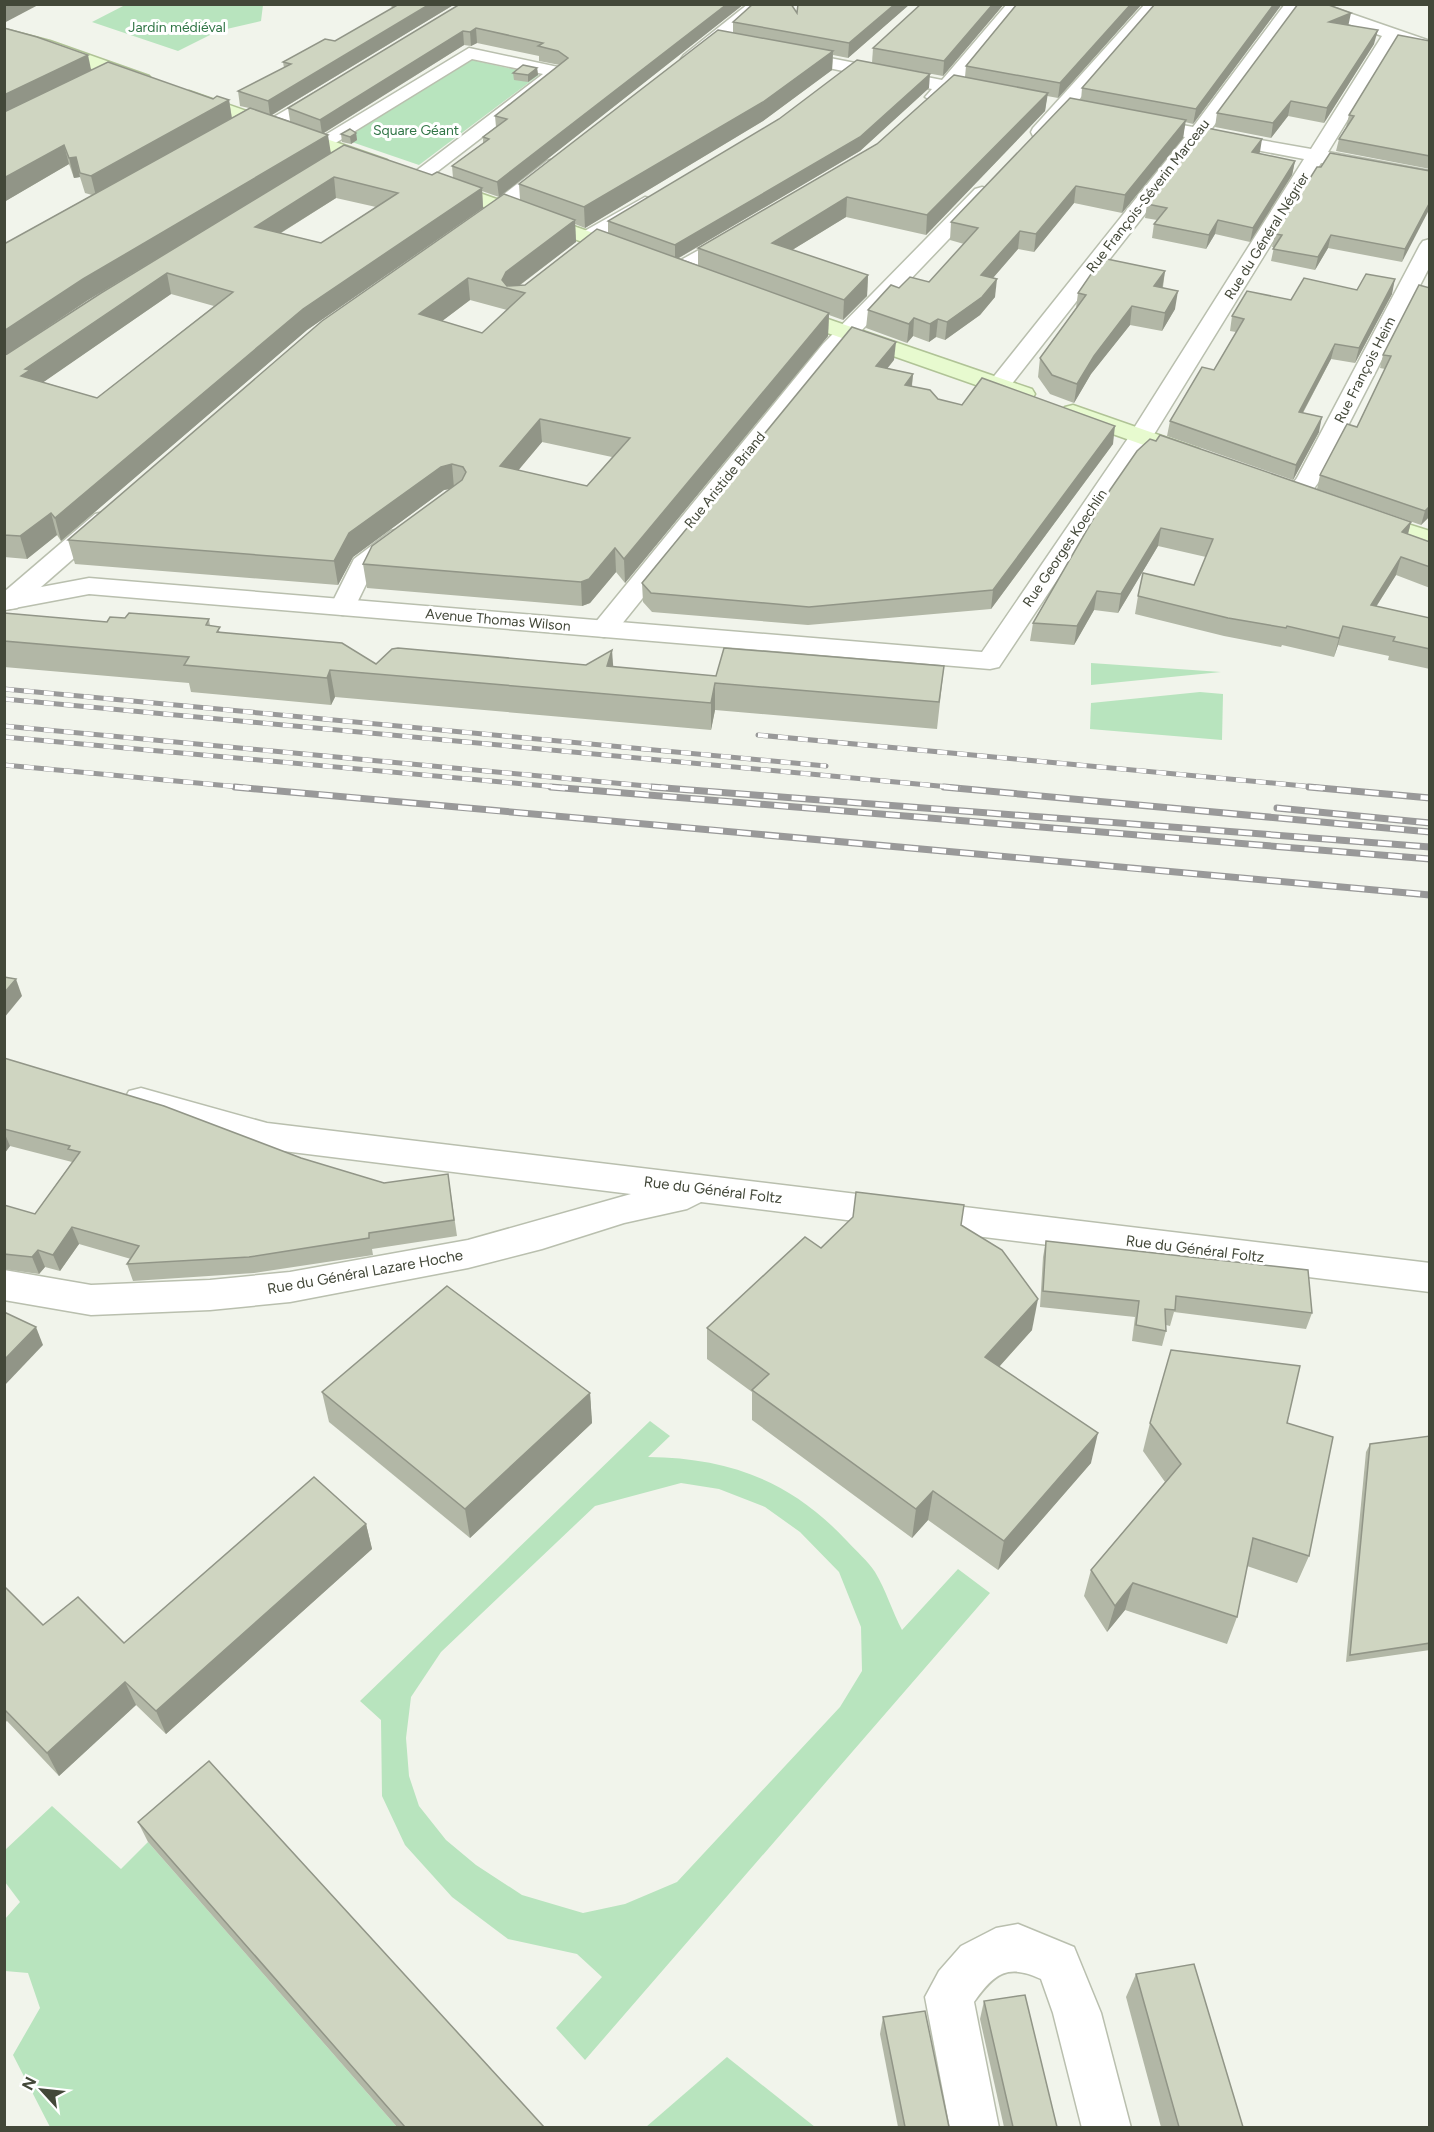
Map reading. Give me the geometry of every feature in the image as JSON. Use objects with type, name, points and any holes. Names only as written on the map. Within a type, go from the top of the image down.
[{"type":"main road","points":[[4,34],[115,70],[503,206],[587,244],[652,261],[699,278]]},
{"type":"main road","points":[[764,302],[1214,462]]},
{"type":"main road","points":[[1309,497],[1430,540]]},
{"type":"street","points":[[677,69],[759,4]]},
{"type":"street","points":[[924,106],[946,86],[1016,4]]},
{"type":"street","points":[[1030,142],[1072,110],[1155,4]]},
{"type":"street","name":"Rue François-Séverin Marceau","points":[[999,385],[1198,134],[1294,4]]},
{"type":"street","points":[[1306,4],[1430,47]]},
{"type":"street","name":"Rue du Général Négrier","points":[[1141,436],[1318,156],[1392,34]]},
{"type":"street","points":[[715,40],[740,45]]},
{"type":"street","points":[[774,52],[1008,98]]},
{"type":"street","points":[[322,143],[469,53],[558,72],[418,177]]},
{"type":"street","points":[[834,81],[868,54]]},
{"type":"street","points":[[95,79],[115,70]]},
{"type":"street","points":[[230,130],[260,121],[340,83]]},
{"type":"street","points":[[1040,104],[1072,110]]},
{"type":"street","points":[[1116,119],[1430,177]]},
{"type":"street","points":[[324,168],[349,152]]},
{"type":"street","points":[[460,236],[503,206],[567,155]]},
{"type":"street","name":"Rue Aristide Briand","points":[[604,629],[831,349],[998,176]]},
{"type":"street","points":[[587,244],[661,193]]},
{"type":"street","points":[[677,270],[750,228]]},
{"type":"street","name":"Rue François Heim","points":[[1309,497],[1308,480],[1430,245]]},
{"type":"street","name":"Rue Georges Koechlin","points":[[990,661],[1141,436]]},
{"type":"street","points":[[6,602],[119,506]]},
{"type":"street","points":[[343,608],[363,564],[417,524]]},
{"type":"street","name":"Avenue Thomas Wilson","points":[[6,602],[89,586],[990,661]]},
{"type":"street","name":"Rue du Général Foltz","points":[[115,1092],[267,1137],[718,1191],[1427,1284]]},
{"type":"street","name":"Rue du Général Lazare Hoche","points":[[4,1285],[91,1300],[210,1295],[290,1287],[468,1254],[662,1199],[718,1191]]},
{"type":"street","points":[[975,2127],[949,1997],[964,1973],[993,1951],[1020,1947],[1058,1963],[1077,2013],[1107,2127]]},
{"type":"green space","name":"Jardin médiéval","points":[[127,4],[263,5],[261,21],[218,31],[178,51],[92,22]]},
{"type":"green space","name":"Square Géant","points":[[472,60],[539,75],[419,165],[343,139]]},
{"type":"green space","points":[[1091,663],[1221,672],[1091,685]]},
{"type":"green space","points":[[1200,692],[1223,694],[1222,740],[1090,729],[1091,703]]},
{"type":"green space","points":[[650,1421],[670,1436],[648,1457],[678,1458],[732,1468],[781,1488],[826,1520],[875,1572],[902,1630],[958,1569],[990,1593],[585,2060],[556,2028],[602,1977],[577,1954],[508,1939],[452,1897],[405,1845],[382,1796],[381,1720],[360,1701]],"holes":[[[681,1483],[719,1489],[765,1507],[800,1532],[839,1572],[861,1627],[862,1671],[840,1707],[677,1882],[625,1904],[583,1913],[522,1895],[476,1865],[446,1840],[419,1806],[409,1776],[406,1738],[411,1697],[441,1652],[595,1506]]]},
{"type":"green space","points":[[52,1806],[121,1869],[148,1842],[397,2127],[50,2127],[13,2055],[40,2008],[28,1973],[5,1971],[5,1919],[20,1902],[5,1882],[5,1850]]},
{"type":"green space","points":[[727,2057],[815,2127],[646,2127]]},
{"type":"building","points":[[399,4],[430,4],[268,101],[238,91],[291,64],[283,62],[325,39],[335,41]]},
{"type":"building","points":[[460,4],[727,4],[497,182],[452,166],[489,139],[483,137],[507,119],[495,116],[568,58],[558,51],[538,46],[543,43],[476,28],[470,32],[463,31],[320,120],[288,108]]},
{"type":"building","points":[[753,4],[791,4],[797,13],[798,4],[895,4],[849,43],[733,22]]},
{"type":"building","points":[[921,4],[993,4],[944,61],[873,48]]},
{"type":"building","points":[[1017,4],[1131,4],[1060,83],[966,66]]},
{"type":"building","points":[[1155,4],[1274,4],[1196,109],[1082,88]]},
{"type":"building","points":[[1298,4],[1326,4],[1351,13],[1329,22],[1378,30],[1327,108],[1291,101],[1273,123],[1217,113]]},
{"type":"building","points":[[4,28],[37,37],[88,55],[4,95]]},
{"type":"building","points":[[718,30],[833,51],[763,102],[584,207],[519,184]]},
{"type":"building","points":[[1398,35],[1430,41],[1430,156],[1339,139],[1354,116],[1349,115]]},
{"type":"building","points":[[857,60],[930,74],[860,137],[675,245],[608,221],[779,119]]},
{"type":"building","points":[[108,62],[213,99],[217,96],[229,100],[91,176],[80,173],[76,157],[69,158],[64,145],[4,178],[4,112]]},
{"type":"building","points":[[523,65],[537,68],[528,75],[513,73]]},
{"type":"building","points":[[954,75],[1048,93],[927,215],[847,197],[772,243],[868,275],[844,300],[698,248],[877,144]]},
{"type":"building","points":[[1070,98],[1186,120],[1125,195],[1076,186],[1036,234],[1020,231],[981,275],[997,279],[982,297],[947,322],[938,319],[930,324],[914,318],[909,324],[868,310],[891,285],[899,288],[910,277],[929,282],[978,228],[951,222]]},
{"type":"building","points":[[250,108],[328,135],[83,279],[4,331],[4,244]]},
{"type":"building","points":[[1207,128],[1262,139],[1252,152],[1295,161],[1253,228],[1218,220],[1209,235],[1154,224],[1167,208],[1147,204]]},
{"type":"building","points":[[350,129],[356,133],[350,137],[341,134]]},
{"type":"building","points":[[344,145],[432,175],[437,172],[482,188],[303,309],[55,518],[51,513],[20,536],[4,535],[4,355]],"holes":[[[334,177],[398,193],[321,243],[255,227]],[[167,273],[233,292],[97,398],[21,376],[30,370],[25,369]]]},
{"type":"building","points":[[1330,153],[1430,171],[1430,202],[1405,249],[1331,235],[1318,257],[1273,249],[1282,235],[1275,234],[1317,167],[1321,167]]},
{"type":"building","points":[[504,194],[575,220],[506,272],[502,280],[507,286],[525,285],[597,229],[829,313],[624,559],[615,548],[589,579],[581,582],[363,564],[372,546],[462,480],[466,472],[463,467],[452,464],[441,467],[349,533],[334,561],[68,540],[322,321]],"holes":[[[468,278],[525,293],[482,333],[419,314]],[[540,419],[630,438],[587,486],[500,466]]]},
{"type":"building","points":[[1102,258],[1165,271],[1154,286],[1178,291],[1165,313],[1132,306],[1094,356],[1077,384],[1052,375],[1040,358],[1086,295],[1078,293]]},
{"type":"building","points":[[1366,274],[1395,279],[1359,348],[1335,344],[1299,412],[1322,417],[1296,465],[1170,421],[1202,367],[1214,370],[1244,319],[1232,316],[1247,291],[1291,300],[1304,278],[1357,290]]},
{"type":"building","points":[[1419,285],[1430,288],[1430,506],[1425,511],[1320,475],[1347,424],[1357,427],[1391,356],[1383,355]]},
{"type":"building","points":[[852,327],[896,342],[876,366],[913,374],[905,385],[930,390],[938,399],[962,405],[982,378],[1115,426],[993,590],[809,607],[651,593],[642,583]]},
{"type":"building","points":[[1160,435],[1411,522],[1402,532],[1430,542],[1430,567],[1401,557],[1371,605],[1430,618],[1430,649],[1393,641],[1395,637],[1343,626],[1339,638],[1287,626],[1286,628],[1228,618],[1138,596],[1143,573],[1194,585],[1213,539],[1161,528],[1121,594],[1097,591],[1077,626],[1033,623],[1110,490],[1137,451],[1150,439],[1156,441]]},
{"type":"building","points":[[4,613],[107,622],[110,617],[125,618],[129,613],[209,619],[206,625],[220,627],[217,632],[342,643],[376,664],[392,649],[398,648],[586,665],[612,650],[607,666],[716,676],[724,648],[944,666],[939,702],[715,683],[711,703],[330,670],[327,678],[184,665],[189,657],[4,641]]},
{"type":"building","points":[[4,977],[16,979],[4,993]]},
{"type":"building","points":[[4,1058],[164,1106],[301,1158],[384,1183],[448,1174],[454,1220],[369,1233],[369,1238],[249,1257],[127,1264],[139,1246],[72,1227],[53,1255],[38,1250],[32,1257],[4,1254],[4,1205],[35,1214],[80,1152],[68,1149],[70,1146],[4,1129]]},
{"type":"building","points":[[856,1192],[964,1205],[961,1225],[1002,1250],[1038,1299],[985,1357],[1098,1433],[1004,1541],[933,1491],[916,1509],[752,1390],[769,1374],[707,1328],[805,1237],[821,1248],[853,1217]]},
{"type":"building","points":[[1046,1241],[1308,1270],[1312,1313],[1176,1296],[1175,1310],[1165,1309],[1166,1331],[1136,1325],[1139,1301],[1043,1291]]},
{"type":"building","points":[[447,1286],[590,1393],[465,1509],[322,1392]]},
{"type":"building","points":[[4,1312],[36,1327],[4,1360]]},
{"type":"building","points":[[1171,1350],[1300,1366],[1287,1423],[1333,1437],[1309,1556],[1253,1538],[1237,1617],[1133,1583],[1115,1606],[1091,1570],[1181,1464],[1150,1423]]},
{"type":"building","points":[[1430,1436],[1430,1643],[1350,1655],[1370,1444]]},
{"type":"building","points":[[314,1477],[366,1524],[156,1711],[125,1682],[47,1753],[4,1709],[4,1588],[43,1625],[78,1597],[124,1643]]},
{"type":"building","points":[[209,1761],[544,2127],[405,2127],[138,1822]]},
{"type":"building","points":[[1194,1964],[1243,2127],[1179,2127],[1136,1974]]},
{"type":"building","points":[[1025,1995],[1057,2127],[1013,2127],[984,2001]]},
{"type":"building","points":[[925,2011],[949,2127],[905,2127],[883,2017]]},
{"type":"railway","points":[[4,689],[826,766]]},
{"type":"railway","points":[[4,699],[960,788]]},
{"type":"railway","points":[[4,726],[668,788]]},
{"type":"railway","points":[[758,735],[1325,788]]},
{"type":"railway","points":[[4,737],[568,788]]},
{"type":"railway","points":[[4,765],[251,788]]},
{"type":"railway","points":[[235,787],[1430,895]]},
{"type":"railway","points":[[551,787],[1430,859]]},
{"type":"railway","points":[[652,787],[1430,847]]},
{"type":"railway","points":[[944,787],[1430,832]]},
{"type":"railway","points":[[1309,787],[1430,798]]},
{"type":"railway","points":[[1277,808],[1430,823]]}]
